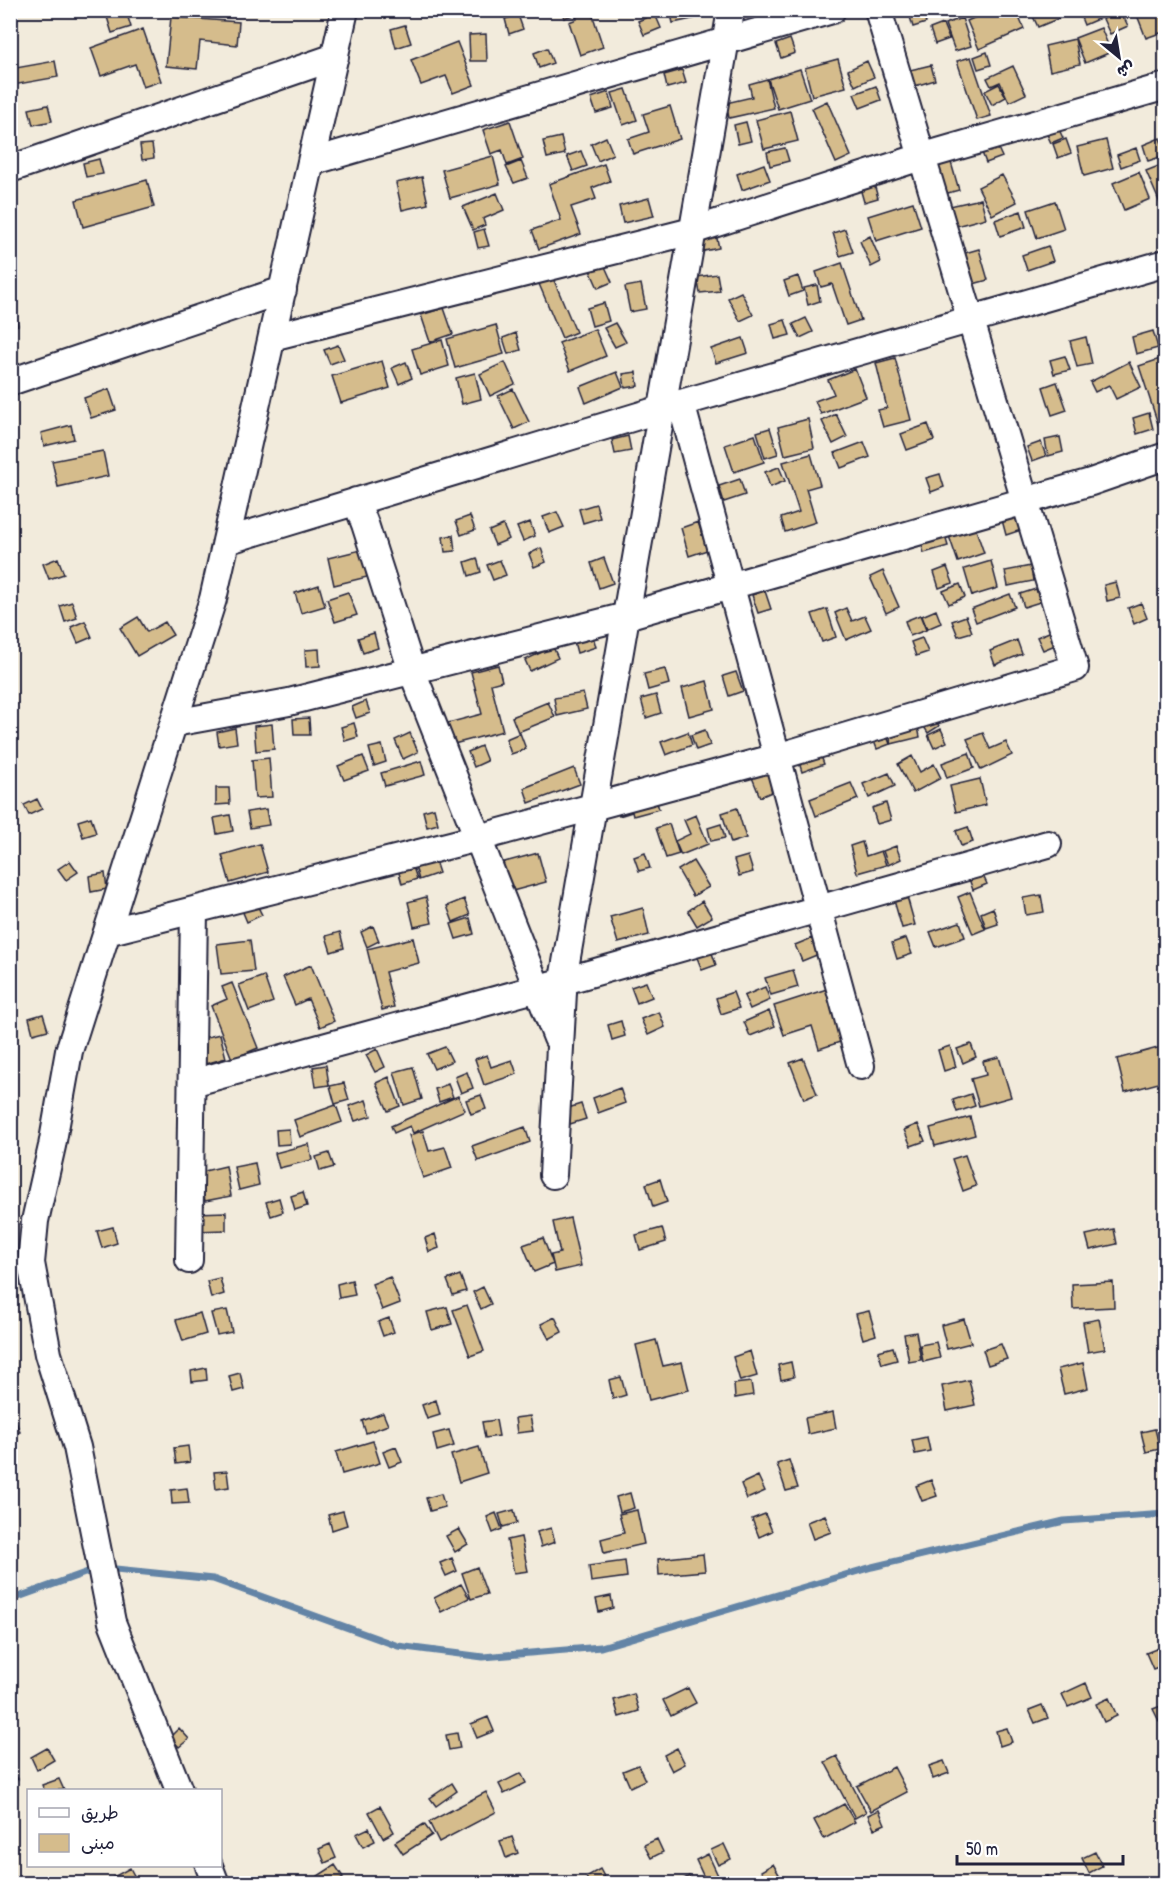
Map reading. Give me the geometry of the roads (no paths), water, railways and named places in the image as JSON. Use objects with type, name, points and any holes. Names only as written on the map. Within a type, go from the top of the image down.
[{"type":"street","points":[[178,1789],[112,1623],[77,1448],[48,1354],[31,1263],[35,1221],[52,1146],[69,1051],[213,599],[345,10]]},
{"type":"street","points":[[553,1175],[564,981],[626,616],[671,406],[692,231],[731,10]]},
{"type":"street","points":[[311,162],[726,43],[832,10]]},
{"type":"street","points":[[107,932],[478,838],[777,757],[1075,668],[878,10]]},
{"type":"street","points":[[10,169],[335,57]]},
{"type":"street","points":[[272,337],[692,231],[921,157],[1166,86]]},
{"type":"street","points":[[226,541],[671,406],[1166,263]]},
{"type":"street","points":[[10,382],[283,290]]},
{"type":"street","points":[[671,406],[731,586],[861,1066]]},
{"type":"street","points":[[174,723],[289,702],[626,616],[1090,482],[1166,456]]},
{"type":"street","points":[[356,501],[412,671],[561,1047]]},
{"type":"street","points":[[192,1083],[1048,844]]},
{"type":"street","points":[[189,1260],[194,910]]},
{"type":"street","points":[[209,1867],[216,1884]]},
{"type":"waterway","points":[[106,1568],[213,1579],[398,1646],[483,1657],[601,1647],[872,1567],[1064,1521],[1166,1514]]},
{"type":"waterway","points":[[10,1600],[96,1569]]}]
